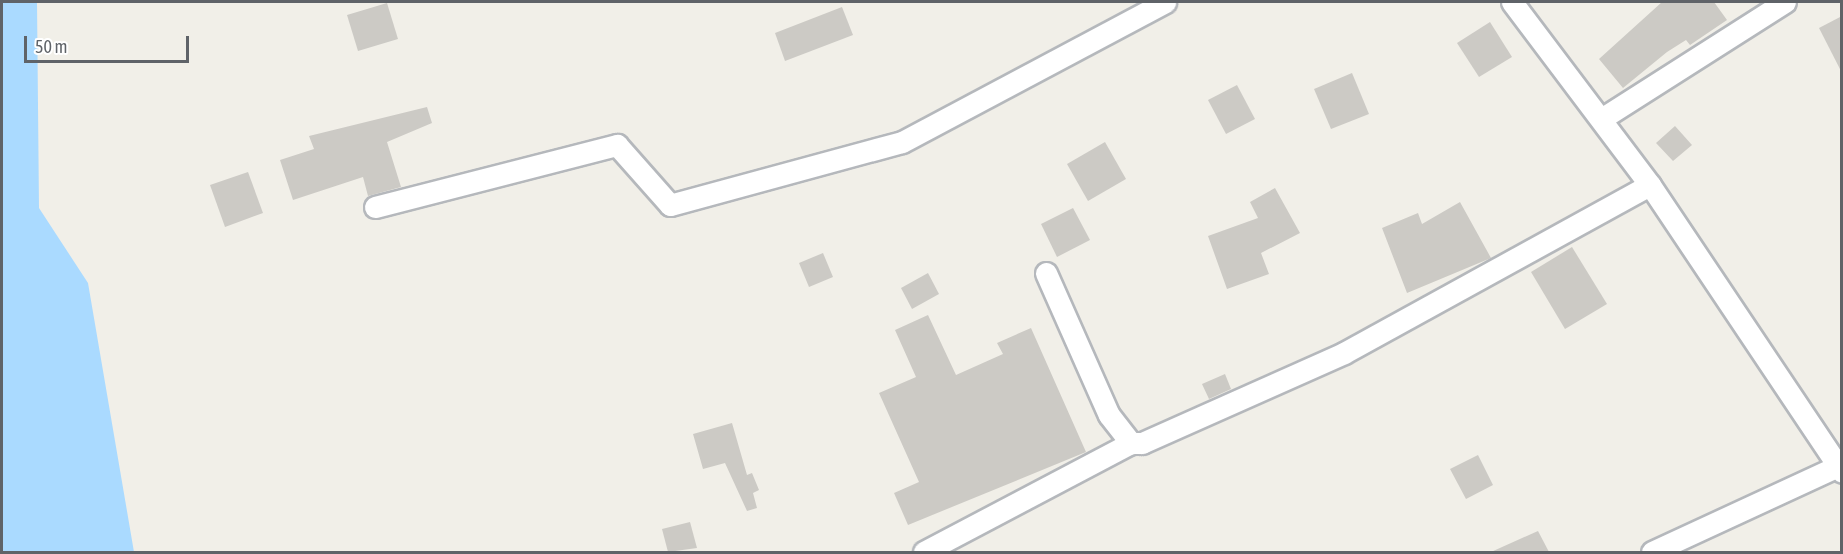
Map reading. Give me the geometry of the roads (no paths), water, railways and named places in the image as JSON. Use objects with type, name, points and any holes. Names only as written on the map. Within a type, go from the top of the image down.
[{"type":"street","points":[[375,207],[617,145],[670,205],[902,142],[1165,2]]},
{"type":"street","points":[[1512,2],[1650,185],[1840,469],[1652,552]]},
{"type":"street","points":[[1601,119],[1785,2]]},
{"type":"street","points":[[924,552],[1131,443],[1156,440],[1344,353],[1650,185]]},
{"type":"street","points":[[1046,273],[1109,415],[1131,443]]},
{"type":"water","points":[[2,2],[37,2],[39,208],[88,283],[134,552],[2,552]]}]
